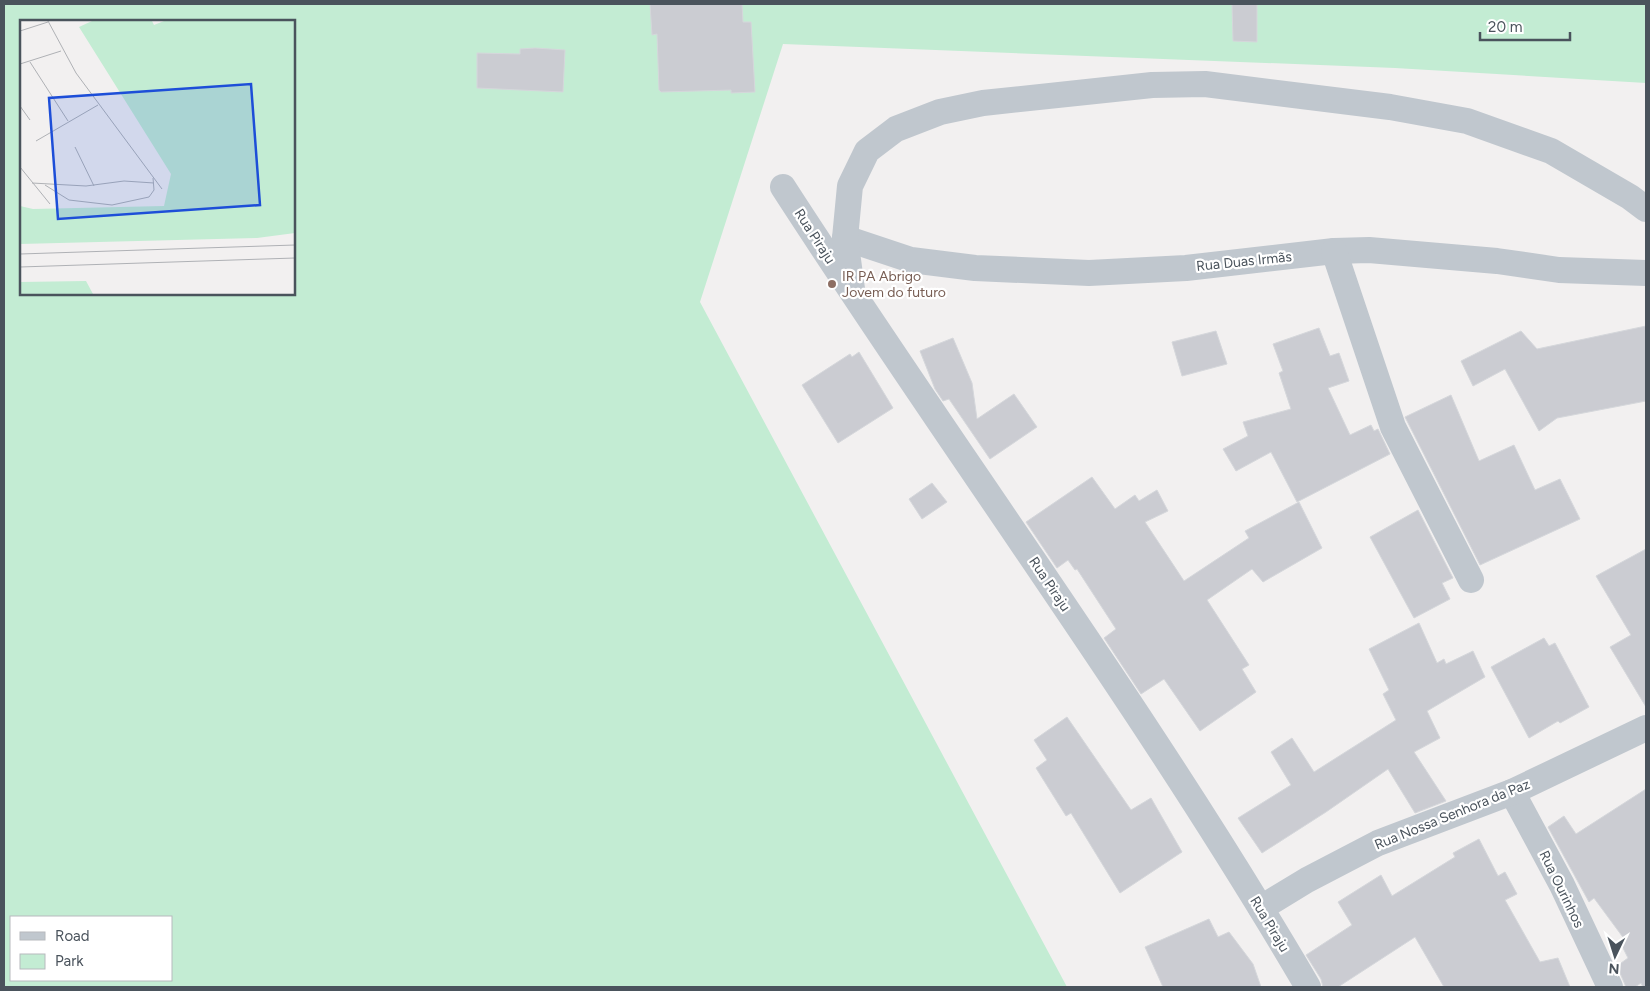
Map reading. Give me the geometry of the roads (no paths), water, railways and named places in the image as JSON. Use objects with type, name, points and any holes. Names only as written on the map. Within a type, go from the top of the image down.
[{"type":"street","points":[[852,289],[845,238],[850,186],[867,151],[896,129],[940,112],[983,103],[1161,85],[1205,84],[1390,106],[1467,121],[1550,151],[1630,197],[1646,209]]},
{"type":"street","name":"Rua Piraju","points":[[783,187],[1094,650],[1261,908],[1308,987]]},
{"type":"street","name":"Rua Duas Irmãs","points":[[845,238],[911,260],[975,268],[1089,273],[1186,268],[1334,251],[1368,250],[1498,261],[1559,270],[1646,273]]},
{"type":"street","points":[[1334,251],[1393,427],[1471,580]]},
{"type":"street","name":"Rua Nossa Senhora da Paz","points":[[1261,908],[1307,880],[1378,842],[1512,792],[1646,728]]},
{"type":"street","name":"Rua Ourinhos","points":[[1512,792],[1562,885],[1610,987]]},
{"type":"place","name":"IR PA Abrigo Jovem do futuro","points":[[832,284]]}]
